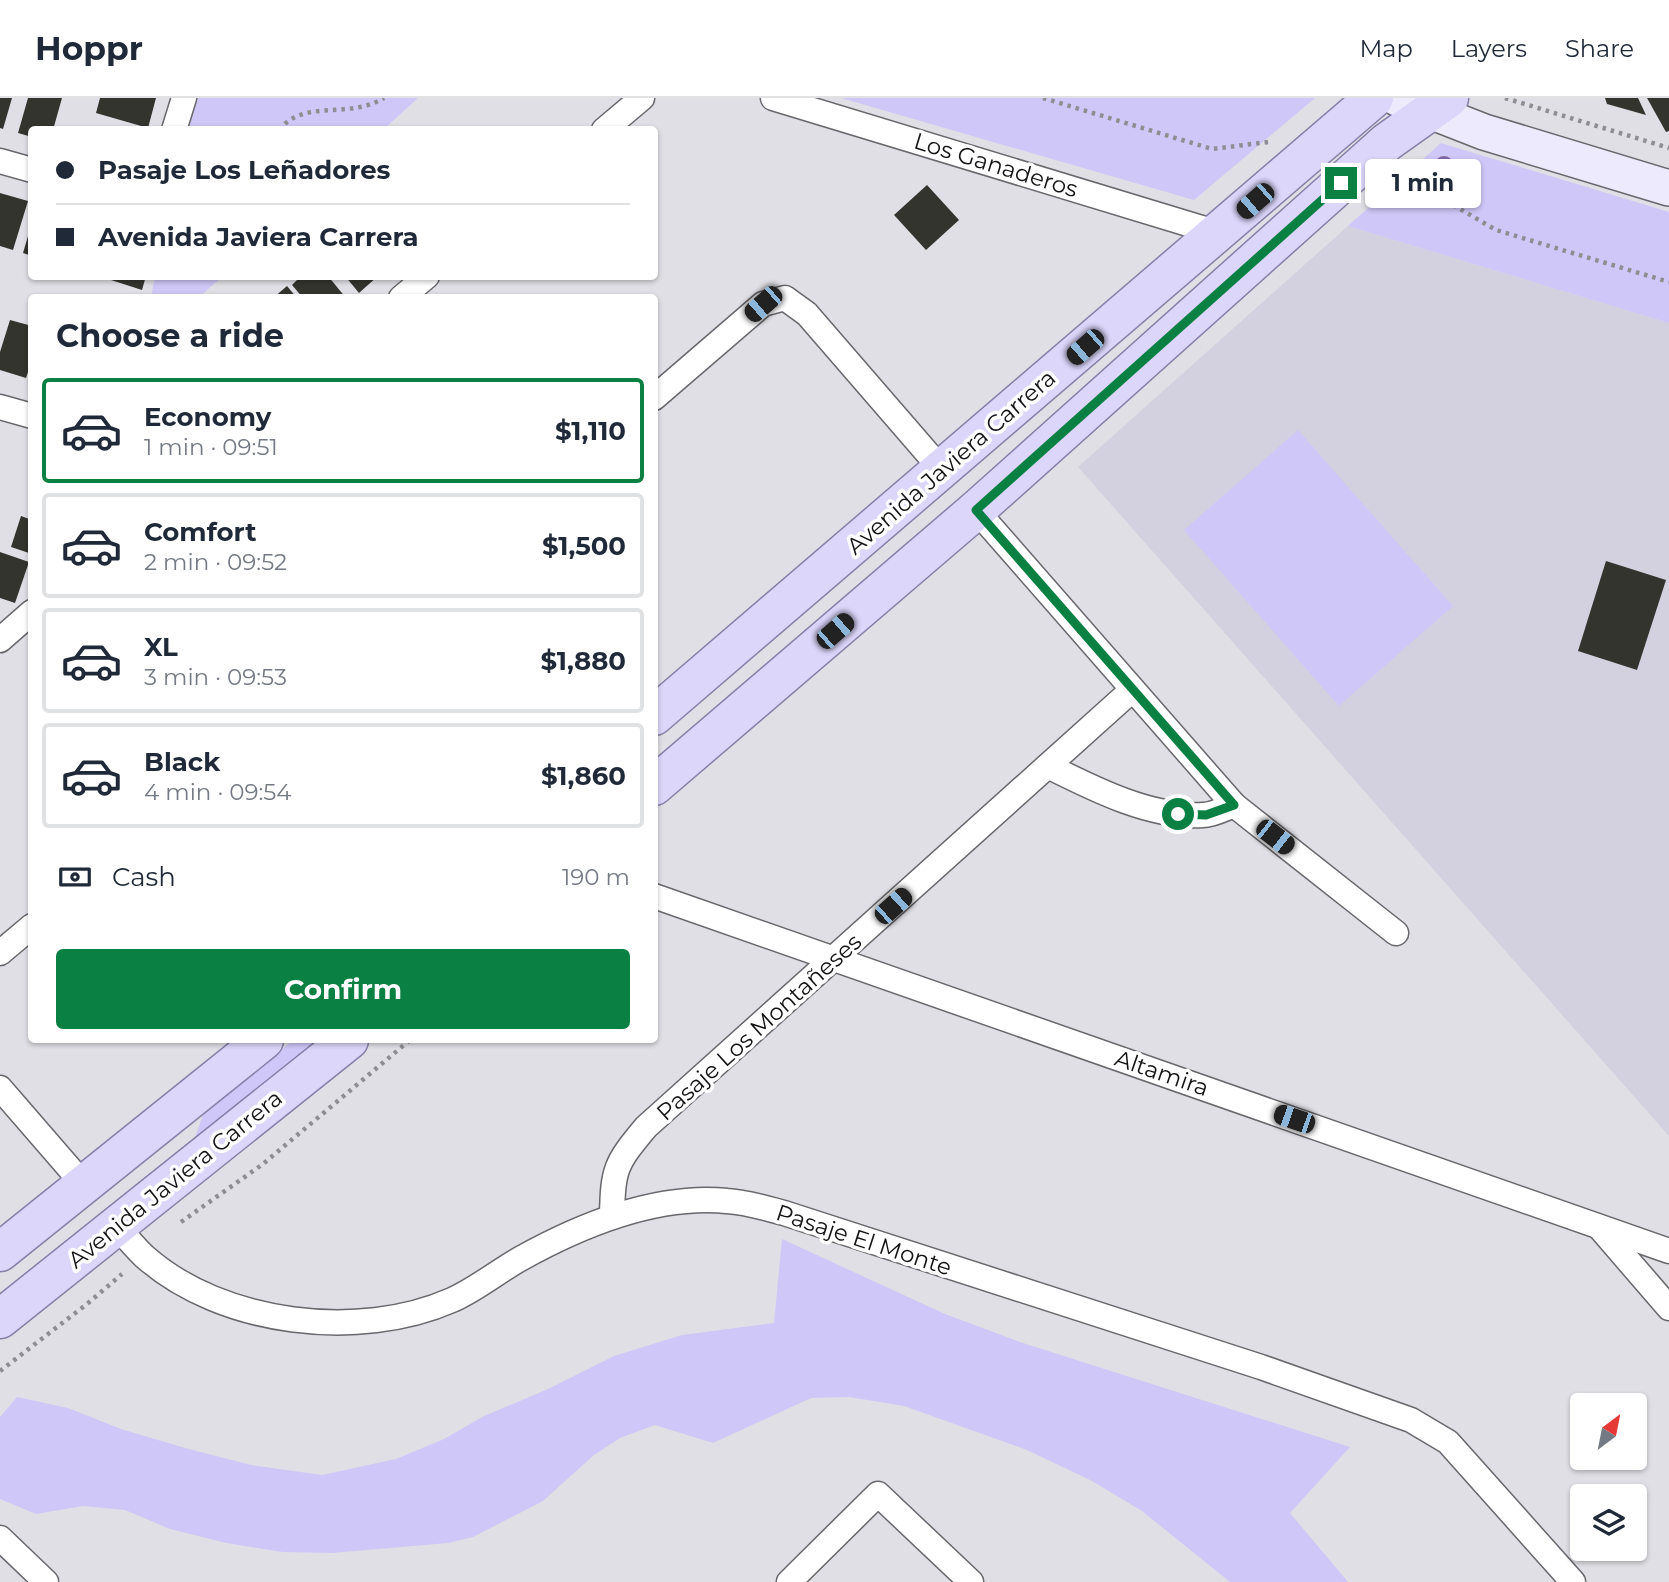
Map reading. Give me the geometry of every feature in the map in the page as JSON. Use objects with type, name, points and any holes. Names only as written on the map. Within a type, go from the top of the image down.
[{"type":"main road","name":"Avenida Javiera Carrera","points":[[658,713],[1374,98]]},
{"type":"main road","points":[[658,783],[976,510],[1387,142],[1425,102]]},
{"type":"main road","points":[[1206,304],[1220,269],[1218,233]]},
{"type":"main road","points":[[0,1252],[260,1043]]},
{"type":"main road","name":"Avenida Javiera Carrera","points":[[0,1319],[345,1043]]},
{"type":"main road","points":[[116,1226],[108,1200],[108,1183],[123,1153]]},
{"type":"street","points":[[175,126],[184,98]]},
{"type":"street","points":[[609,126],[642,98]]},
{"type":"street","name":"Los Ganaderos","points":[[773,98],[1218,233]]},
{"type":"street","points":[[1425,102],[1484,132],[1669,188]]},
{"type":"street","points":[[0,161],[28,169]]},
{"type":"street","points":[[406,294],[422,280]]},
{"type":"street","points":[[658,395],[763,304],[785,298],[807,313],[942,470]]},
{"type":"street","points":[[0,407],[28,415]]},
{"type":"street","points":[[976,510],[1234,805],[1396,933]]},
{"type":"street","points":[[0,640],[28,616]]},
{"type":"street","name":"Pasaje Los Montañeses","points":[[612,1216],[613,1174],[627,1149],[646,1128],[1132,690]]},
{"type":"street","points":[[1048,766],[1125,800],[1178,814],[1206,815],[1234,805]]},
{"type":"street","name":"Altamira","points":[[658,897],[1669,1251]]},
{"type":"street","points":[[0,953],[28,929]]},
{"type":"street","points":[[0,1088],[84,1185]]},
{"type":"street","name":"Pasaje El Monte","points":[[116,1226],[143,1255],[186,1283],[242,1308],[313,1323],[349,1324],[420,1312],[454,1299],[538,1249],[612,1216],[697,1201],[726,1200],[784,1213],[1261,1367],[1411,1420],[1448,1443],[1573,1582]]},
{"type":"street","points":[[1597,1224],[1669,1308]]},
{"type":"street","points":[[789,1582],[878,1494],[971,1582]]},
{"type":"street","points":[[0,1538],[46,1582]]},
{"type":"path","points":[[281,126],[289,113],[298,108],[330,104],[370,106],[384,98]]},
{"type":"path","points":[[1505,98],[1669,148]]},
{"type":"path","points":[[0,1371],[87,1304],[175,1227],[279,1151],[406,1043]]},
{"type":"shaded area","points":[[184,98],[418,98],[387,126],[175,126]]},
{"type":"shaded area","points":[[841,98],[1315,98],[1194,200]]},
{"type":"shaded area","points":[[1441,143],[1669,212],[1669,323],[1348,226]]},
{"type":"shaded area","points":[[1348,226],[1669,323],[1669,1136],[1078,467]]},
{"type":"shaded area","points":[[154,280],[219,280],[202,294],[152,294]]},
{"type":"shaded area","points":[[1298,430],[1453,606],[1339,706],[1184,530]]},
{"type":"shaded area","points":[[289,1043],[320,1043],[191,1149],[204,1112]]},
{"type":"shaded area","points":[[782,1239],[945,1314],[1023,1343],[1350,1447],[1290,1513],[1348,1582],[1230,1582],[1142,1511],[1092,1481],[1027,1450],[904,1406],[849,1397],[811,1398],[713,1443],[655,1425],[620,1438],[594,1455],[543,1501],[473,1537],[448,1543],[332,1553],[283,1552],[226,1543],[170,1529],[125,1510],[83,1506],[36,1514],[0,1499],[0,1417],[17,1397],[68,1408],[121,1429],[251,1465],[322,1475],[396,1459],[444,1439],[484,1416],[548,1389],[614,1356],[682,1335],[774,1323]]},
{"type":"building","points":[[0,98],[12,98],[3,129],[0,128]]},
{"type":"building","points":[[28,98],[62,98],[54,126],[28,126],[28,136],[18,133]]},
{"type":"building","points":[[100,98],[156,98],[149,126],[96,113]]},
{"type":"building","points":[[1605,98],[1638,98],[1646,115],[1607,104]]},
{"type":"building","points":[[1647,98],[1669,98],[1669,131],[1666,132]]},
{"type":"building","points":[[927,185],[959,220],[926,250],[894,215]]},
{"type":"building","points":[[0,193],[28,201],[13,250],[0,246]]},
{"type":"building","points":[[28,236],[28,255],[23,253]]},
{"type":"building","points":[[111,280],[145,280],[142,290]]},
{"type":"building","points":[[297,280],[331,280],[343,294],[300,294],[292,285]]},
{"type":"building","points":[[348,280],[374,280],[359,293]]},
{"type":"building","points":[[287,286],[294,294],[278,294]]},
{"type":"building","points":[[10,320],[28,325],[26,378],[0,370],[0,352]]},
{"type":"building","points":[[21,516],[28,519],[28,553],[11,547]]},
{"type":"building","points":[[0,552],[28,562],[28,565],[15,603],[0,598]]},
{"type":"building","points":[[1606,561],[1666,580],[1637,670],[1578,651]]},
{"type":"route","points":[[1178,814],[1206,815],[1234,805],[976,510],[1341,183]]}]
